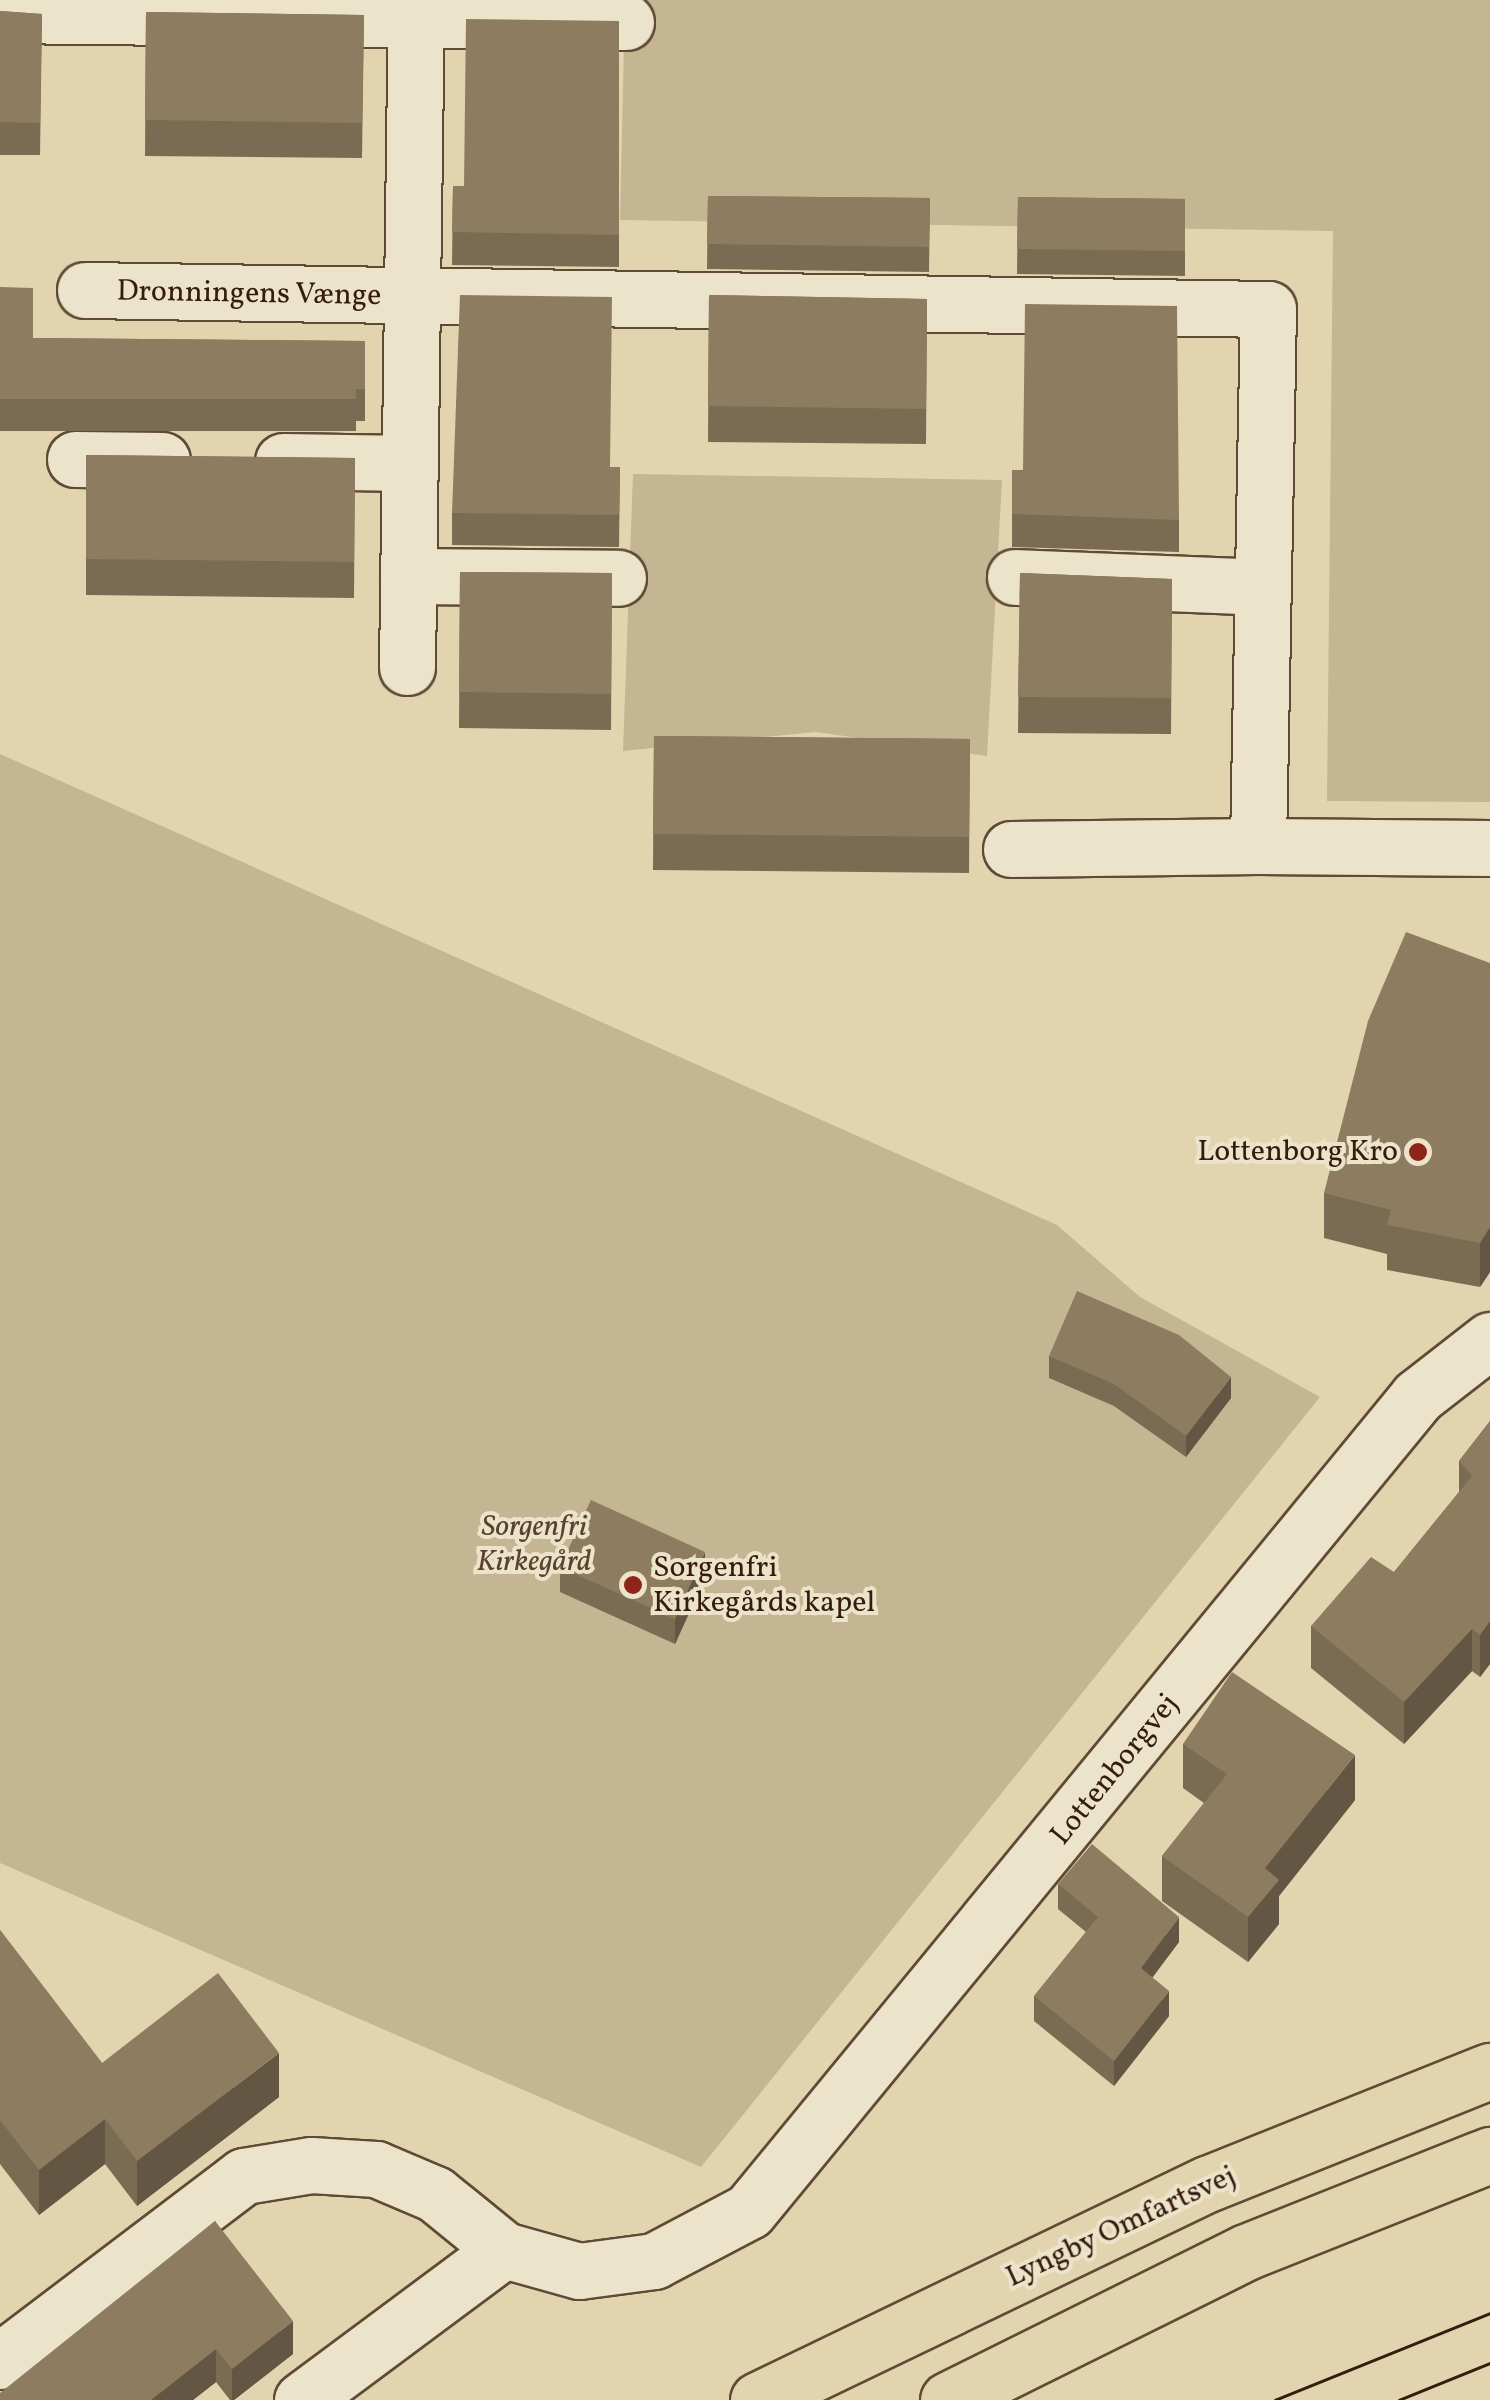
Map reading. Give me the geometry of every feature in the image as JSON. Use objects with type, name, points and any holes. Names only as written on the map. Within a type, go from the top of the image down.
[{"type":"highway","name":"Lyngby Omfartsvej","points":[[758,2400],[1207,2184],[1490,2071]]},
{"type":"highway","points":[[948,2400],[1246,2252],[1490,2156]]},
{"type":"street","points":[[0,15],[416,10],[626,22]]},
{"type":"street","name":"Dronningens Vænge","points":[[407,667],[416,10]]},
{"type":"street","name":"Dronningens Vænge","points":[[85,290],[1268,309],[1258,846]]},
{"type":"street","points":[[75,459],[410,463]]},
{"type":"street","points":[[408,576],[618,578]]},
{"type":"street","points":[[1016,577],[1263,587]]},
{"type":"street","points":[[1011,848],[1490,848]]},
{"type":"street","name":"Lottenborgvej","points":[[504,2250],[579,2271],[654,2261],[748,2211],[1418,1396],[1490,1340]]},
{"type":"street","points":[[0,2361],[244,2176],[311,2165],[376,2169],[435,2194],[504,2250],[302,2400]]},
{"type":"green space","points":[[625,0],[1490,0],[1490,802],[1327,801],[1333,231],[620,220]]},
{"type":"green space","points":[[633,474],[1002,480],[987,756],[816,732],[623,751]]},
{"type":"green space","name":"Sorgenfri Kirkegård","points":[[0,754],[1057,1225],[1140,1297],[1320,1397],[701,2167],[0,1863]]},
{"type":"building","points":[[0,11],[42,14],[40,123],[0,122]]},
{"type":"building","points":[[146,12],[364,15],[362,123],[145,120]]},
{"type":"building","points":[[466,19],[619,21],[619,235],[452,232],[453,186],[464,186]]},
{"type":"building","points":[[708,196],[930,198],[929,247],[707,244]]},
{"type":"building","points":[[1018,197],[1185,199],[1185,251],[1017,249]]},
{"type":"building","points":[[0,287],[33,288],[33,338],[365,341],[365,389],[356,389],[356,399],[0,399]]},
{"type":"building","points":[[460,295],[612,297],[610,467],[620,467],[619,515],[452,513]]},
{"type":"building","points":[[709,295],[927,299],[926,409],[708,406]]},
{"type":"building","points":[[1025,304],[1177,306],[1179,520],[1012,514],[1012,470],[1023,470]]},
{"type":"building","points":[[86,455],[355,458],[354,562],[86,559]]},
{"type":"building","points":[[460,572],[612,573],[611,694],[459,692]]},
{"type":"building","points":[[1020,573],[1172,579],[1171,698],[1018,697]]},
{"type":"building","points":[[654,736],[970,739],[969,837],[653,834]]},
{"type":"building","name":"Lottenborg Kro","points":[[1406,932],[1490,963],[1490,1227],[1480,1243],[1387,1225],[1391,1210],[1324,1193],[1368,1021]]},
{"type":"building","points":[[1077,1291],[1179,1335],[1231,1377],[1186,1436],[1114,1384],[1049,1356]]},
{"type":"building","points":[[1490,1421],[1490,1621],[1480,1635],[1472,1629],[1404,1702],[1311,1626],[1371,1557],[1394,1572],[1472,1476],[1459,1461]]},
{"type":"building","name":"Sorgenfri Kirkegårds kapel","points":[[591,1500],[705,1552],[675,1619],[560,1567]]},
{"type":"building","points":[[1232,1672],[1355,1755],[1265,1868],[1279,1880],[1248,1917],[1162,1856],[1227,1774],[1183,1744]]},
{"type":"building","points":[[1092,1844],[1179,1917],[1141,1968],[1169,1991],[1114,2061],[1034,1996],[1098,1917],[1058,1884]]},
{"type":"building","points":[[0,1930],[102,2063],[218,1973],[279,2053],[137,2161],[105,2119],[39,2170],[0,2120]]},
{"type":"building","points":[[215,2221],[293,2321],[232,2369],[216,2349],[151,2400],[0,2400],[0,2393]]},
{"type":"tram line","points":[[1275,2400],[1490,2313]]},
{"type":"tram line","points":[[1399,2400],[1490,2363]]},
{"type":"place","name":"Lottenborg Kro","points":[[1418,1152]]},
{"type":"place","name":"Sorgenfri Kirkegårds kapel","points":[[633,1585]]}]
